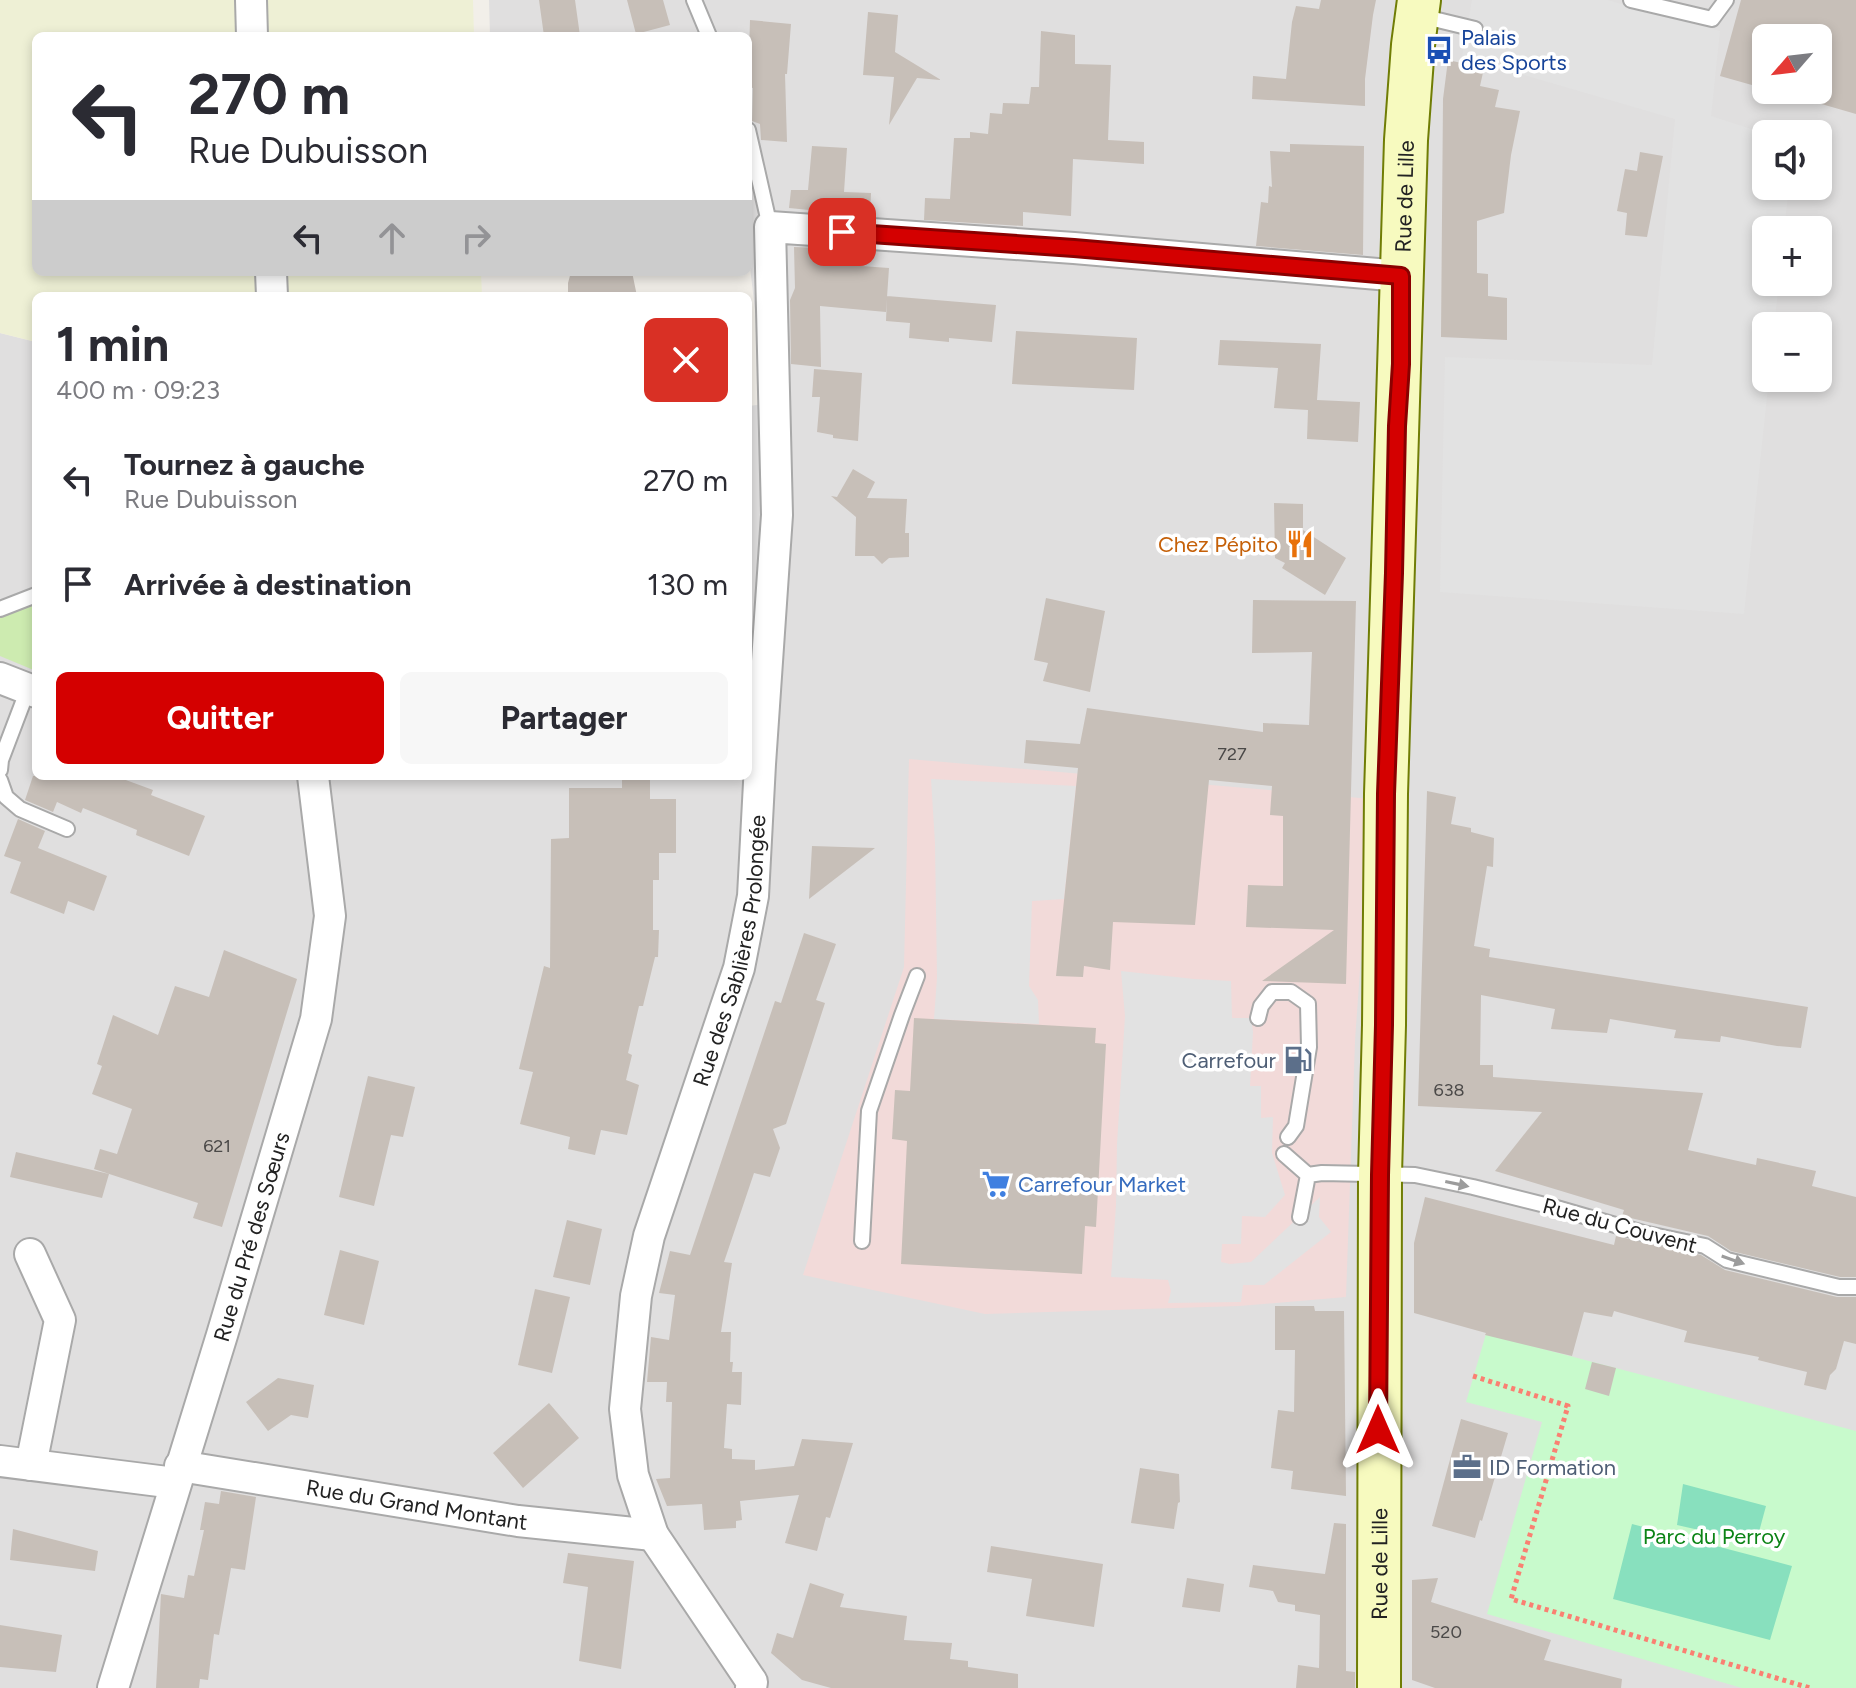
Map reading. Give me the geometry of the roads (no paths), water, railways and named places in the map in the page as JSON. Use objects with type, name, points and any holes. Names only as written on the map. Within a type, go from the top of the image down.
[{"type":"main road","name":"Rue de Lille","points":[[1379,1688],[1380,1175],[1386,794],[1406,140],[1418,7]]},
{"type":"street","points":[[251,0],[252,32]]},
{"type":"street","points":[[770,227],[1074,248],[1401,276]]},
{"type":"street","name":"Rue des Sablières Prolongée","points":[[755,1685],[653,1535],[633,1475],[625,1409],[636,1296],[649,1236],[739,968],[753,896],[777,515],[770,227]]},
{"type":"street","points":[[0,678],[32,691]]},
{"type":"street","name":"Rue du Pré des Sœurs","points":[[113,1688],[316,1019],[330,916],[313,780]]},
{"type":"street","points":[[30,1254],[60,1320],[31,1465]]},
{"type":"street","name":"Rue du Grand Montant","points":[[0,1461],[178,1474],[518,1521],[653,1535]]},
{"type":"lane","points":[[694,0],[707,32]]},
{"type":"lane","points":[[1631,0],[1712,19],[1726,0]]},
{"type":"lane","points":[[1418,7],[1475,29]]},
{"type":"lane","name":"Rue des Sablières Prolongée","points":[[752,148],[770,227]]},
{"type":"lane","points":[[0,609],[32,597]]},
{"type":"lane","points":[[0,770],[1,760],[32,691]]},
{"type":"lane","points":[[0,780],[6,797],[20,809],[67,829]]},
{"type":"lane","points":[[862,1241],[869,1111],[917,976]]},
{"type":"lane","points":[[1258,1018],[1261,1006],[1272,992],[1291,992],[1308,1004],[1309,1047],[1296,1126],[1288,1137]]},
{"type":"lane","points":[[1284,1154],[1308,1175],[1300,1217]]},
{"type":"lane","name":"Rue du Couvent","points":[[1308,1175],[1415,1175],[1705,1246],[1727,1260],[1839,1287],[1856,1287]]},
{"type":"place","name":"Palais des Sports","points":[[1439,50]]},
{"type":"place","name":"Chez Pépito","points":[[1300,544]]},
{"type":"place","name":"Carrefour","points":[[1298,1060]]},
{"type":"place","name":"Carrefour Market","points":[[996,1184]]},
{"type":"place","name":"ID Formation","points":[[1467,1467]]},
{"type":"park label","name":"Parc du Perroy","points":[[1714,1536]]}]
